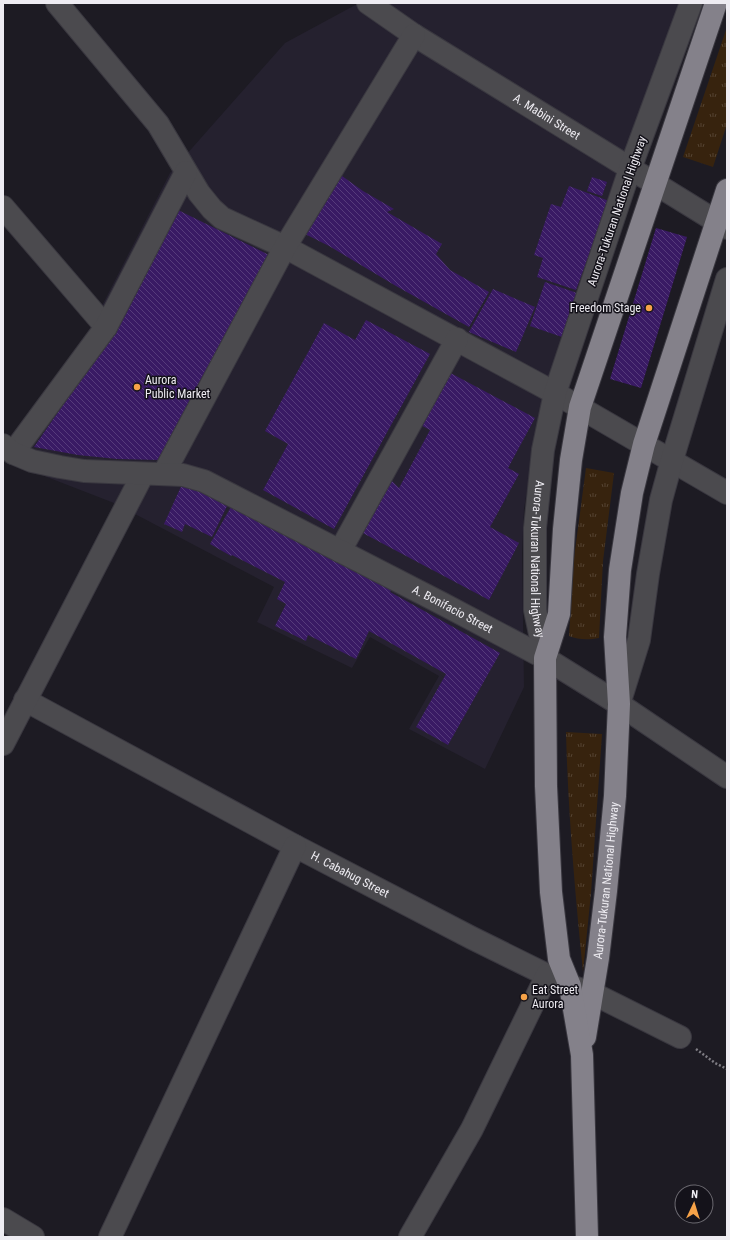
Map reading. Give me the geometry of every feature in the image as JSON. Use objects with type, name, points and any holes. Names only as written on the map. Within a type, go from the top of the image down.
[{"type":"highway","name":"Aurora-Tukuran National Highway","points":[[587,1237],[582,1055],[570,986],[559,959],[551,892],[546,786],[545,658],[559,614],[564,529],[571,460],[580,407],[716,3]]},
{"type":"highway","name":"Aurora-Tukuran National Highway","points":[[582,1055],[598,958],[615,796],[619,704],[615,637],[620,570],[632,493],[644,444],[722,225],[727,190]]},
{"type":"street","points":[[57,3],[158,124],[199,193],[212,209],[222,218],[285,247],[456,339],[580,407],[727,493]]},
{"type":"street","name":"A. Mabini Street","points":[[368,3],[414,35],[722,225]]},
{"type":"street","name":"Aurora-Tukuran National Highway","points":[[545,658],[535,610],[535,528],[543,450],[555,393],[630,169],[691,3]]},
{"type":"street","points":[[3,744],[25,700],[153,473],[285,247],[414,35]]},
{"type":"street","points":[[8,449],[106,327],[186,172]]},
{"type":"street","points":[[3,207],[106,327]]},
{"type":"street","name":"Aurora-Tukuran National Highway","points":[[619,704],[639,640],[648,574],[661,500],[727,279]]},
{"type":"street","points":[[340,551],[456,339]]},
{"type":"street","name":"A. Bonifacio Street","points":[[8,449],[32,462],[84,471],[183,475],[204,481],[545,658],[619,704],[727,777]]},
{"type":"street","name":"H. Cabahug Street","points":[[25,700],[295,846],[472,938],[570,986],[592,993],[680,1037]]},
{"type":"street","points":[[110,1237],[295,846]]},
{"type":"street","points":[[410,1237],[472,1129],[547,975]]},
{"type":"street","points":[[3,1219],[33,1237]]},
{"type":"path","points":[[680,1037],[715,1063],[727,1069]]},
{"type":"shaded area","points":[[359,3],[682,3],[531,465],[524,509],[522,553],[524,687],[485,769],[409,729],[439,676],[370,637],[352,668],[257,622],[274,587],[114,503],[3,460],[3,448],[89,331],[170,173],[285,43]]},
{"type":"green space","points":[[727,27],[727,124],[713,167],[683,157]]},
{"type":"green space","points":[[586,468],[614,473],[603,561],[599,638],[587,639],[569,636],[574,558]]},
{"type":"green space","points":[[566,732],[602,734],[591,893],[583,972],[572,852]]},
{"type":"building","points":[[342,176],[363,191],[394,209],[387,212],[442,244],[436,254],[450,270],[489,292],[469,327],[329,246],[301,232]]},
{"type":"building","points":[[592,177],[607,182],[602,196],[587,191]]},
{"type":"building","points":[[569,186],[609,201],[576,290],[537,277],[543,258],[534,255],[551,204],[561,207]]},
{"type":"building","name":"Aurora Public Market","points":[[178,210],[269,255],[159,460],[117,459],[78,455],[34,447],[116,328]]},
{"type":"building","name":"Freedom Stage","points":[[656,228],[687,237],[641,388],[610,379]]},
{"type":"building","points":[[545,282],[577,293],[562,337],[530,326]]},
{"type":"building","points":[[493,289],[535,307],[516,352],[469,332]]},
{"type":"building","points":[[366,320],[430,354],[334,529],[263,490],[288,444],[265,431],[324,323],[355,340]]},
{"type":"building","points":[[443,369],[535,418],[508,468],[519,474],[490,527],[519,543],[489,600],[359,531],[388,477],[399,488],[430,430],[415,422]]},
{"type":"building","points":[[184,480],[229,502],[212,537],[185,524],[182,532],[164,524]]},
{"type":"building","points":[[232,505],[392,589],[390,592],[500,653],[448,745],[416,727],[446,674],[369,631],[356,659],[308,635],[306,641],[275,626],[286,604],[277,599],[285,582],[232,555],[231,556],[210,544]]},
{"type":"place","name":"Freedom Stage","points":[[649,308]]},
{"type":"place","name":"Aurora Public Market","points":[[137,387]]},
{"type":"place","name":"Eat Street Aurora","points":[[524,997]]}]
